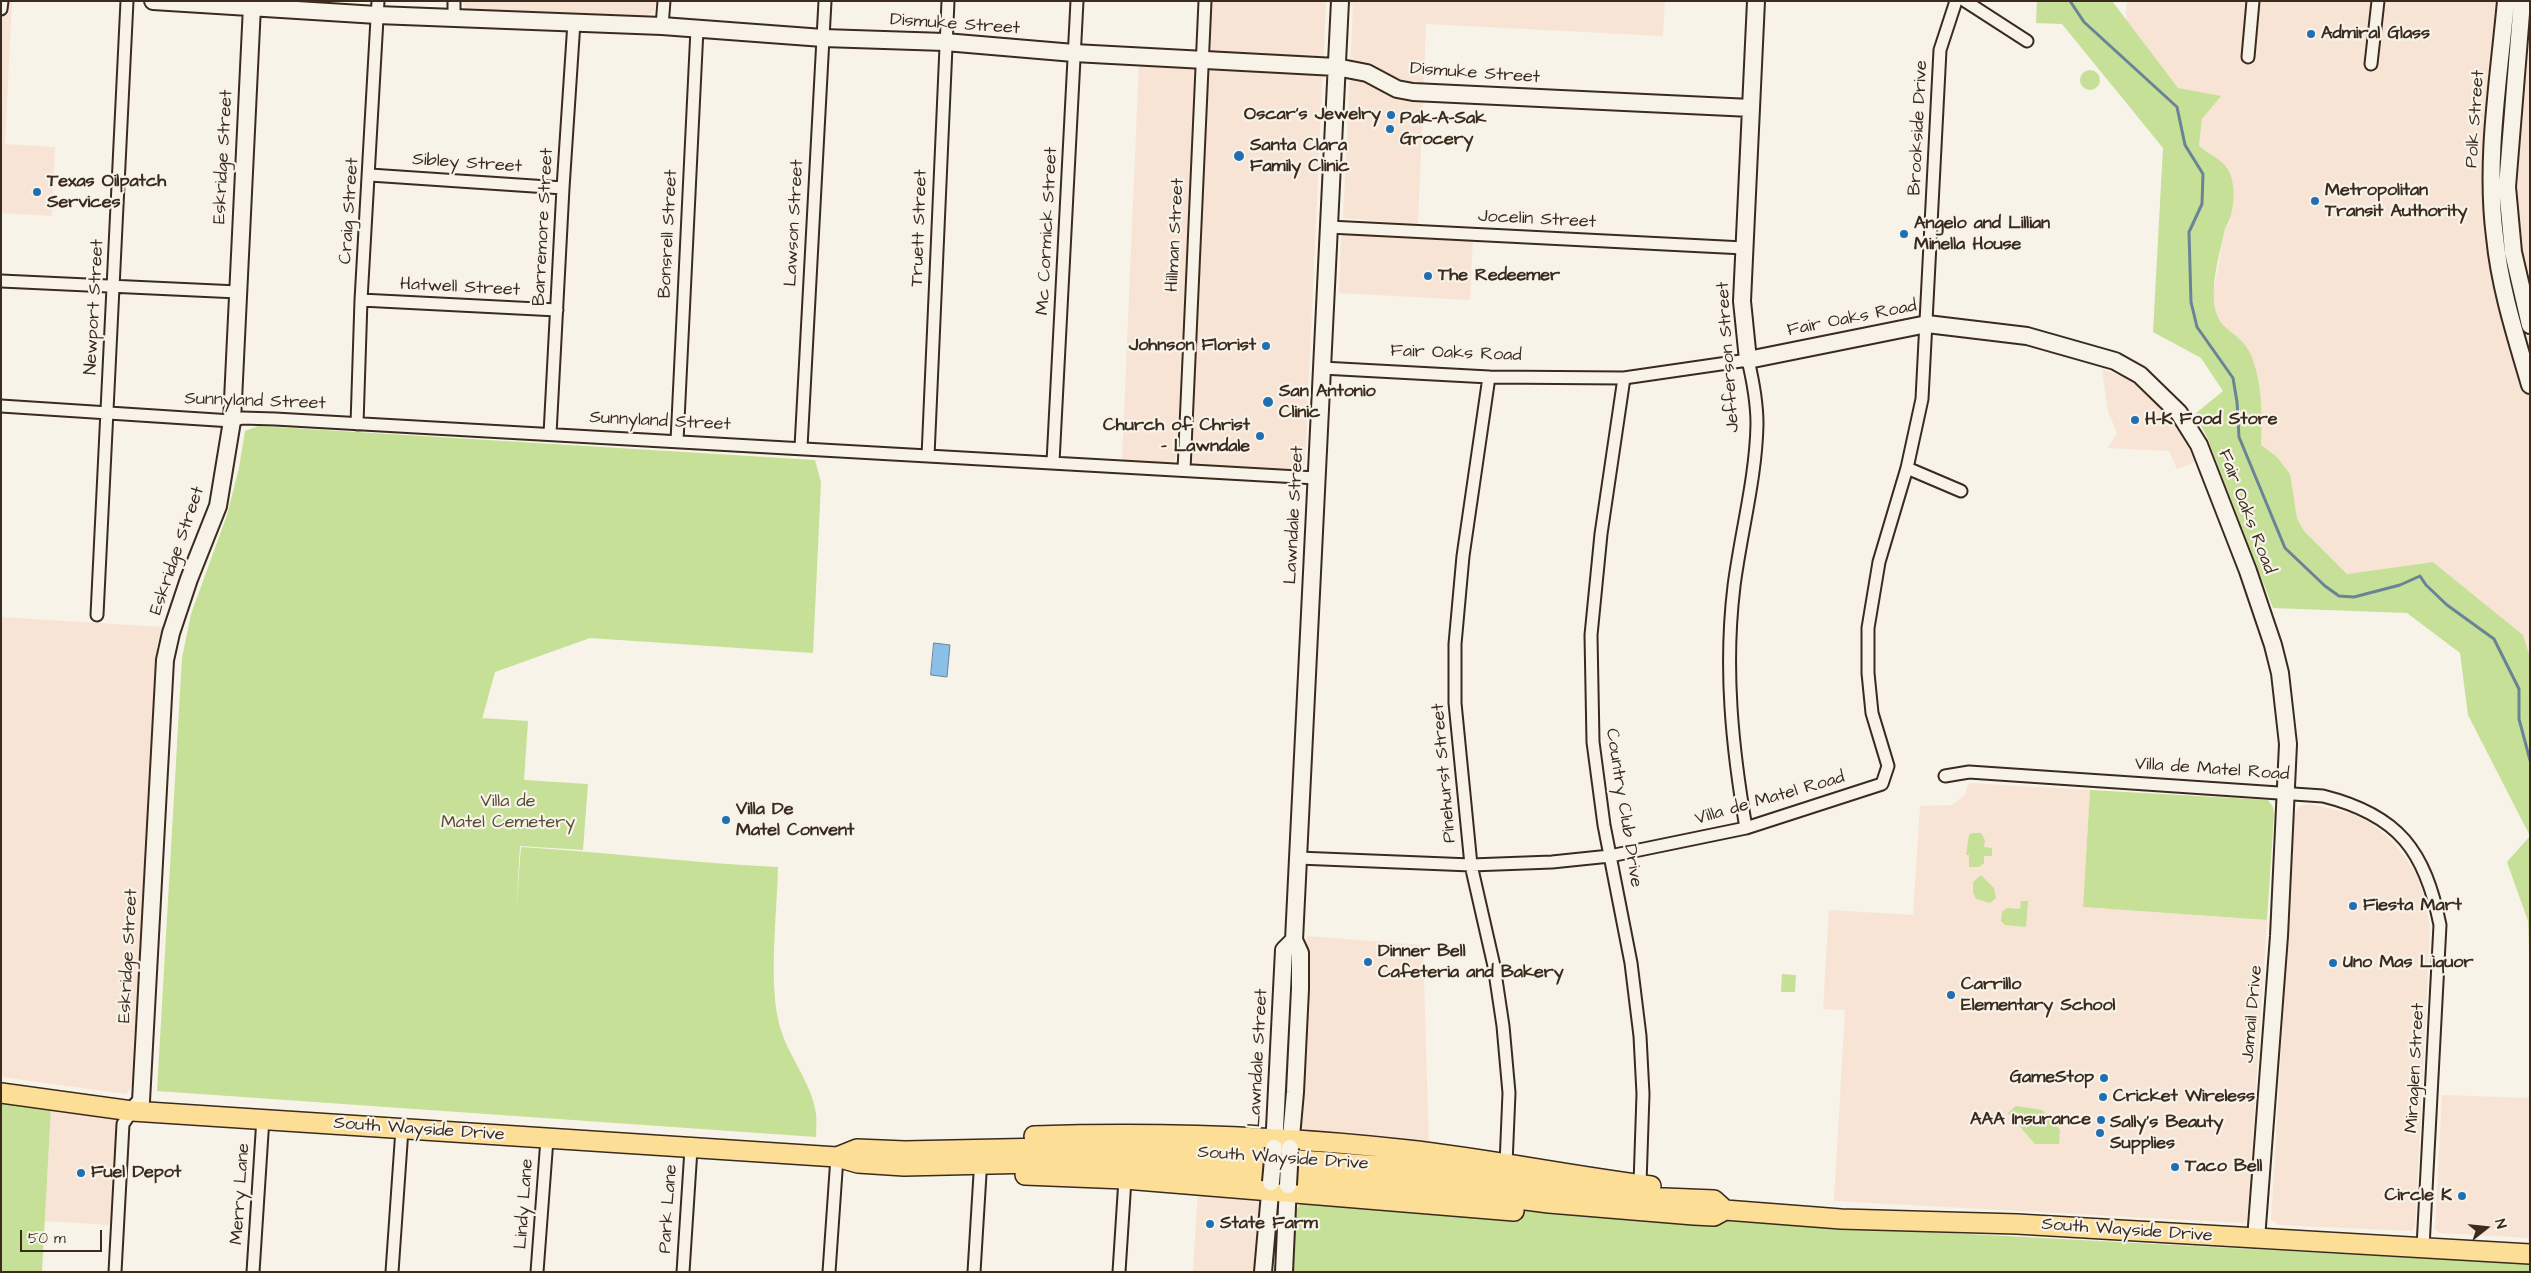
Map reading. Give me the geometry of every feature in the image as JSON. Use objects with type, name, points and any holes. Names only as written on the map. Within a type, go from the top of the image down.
[{"type":"main road","name":"South Wayside Drive","points":[[1,1093],[132,1111],[263,1118],[691,1149],[837,1157],[858,1163],[1047,1148],[1180,1151],[1406,1168],[1546,1187],[1640,1197],[1698,1208],[1714,1200],[1725,1210],[1841,1219],[2016,1224],[2530,1254]]},
{"type":"main road","points":[[905,1159],[948,1140],[1117,1133],[1407,1150],[1660,1187],[1698,1208]]},
{"type":"main road","points":[[905,1159],[948,1173],[1125,1179],[1279,1188],[1612,1219],[1698,1208]]},
{"type":"street","points":[[1,9],[2,1]]},
{"type":"street","name":"Newport Street","points":[[97,615],[127,1]]},
{"type":"street","name":"Dismuke Street","points":[[153,1],[454,9],[574,22],[662,26],[823,38],[945,42],[1202,61],[1336,67],[1367,73],[1396,89],[1413,92],[1751,108]]},
{"type":"street","points":[[662,26],[664,1]]},
{"type":"street","name":"Lawson Street","points":[[801,447],[825,1]]},
{"type":"street","name":"Truett Street","points":[[928,456],[948,1]]},
{"type":"street","name":"Mc Cormick Street","points":[[1053,462],[1078,1]]},
{"type":"street","name":"Hillman Street","points":[[1184,470],[1205,1]]},
{"type":"street","name":"Lawndale Street","points":[[1264,1272],[1279,1188],[1282,1143],[1300,989],[1300,953],[1294,940],[1340,1]]},
{"type":"street","name":"Jefferson Street","points":[[1746,828],[1734,758],[1729,689],[1734,587],[1756,443],[1755,392],[1748,360],[1742,301],[1756,1]]},
{"type":"street","name":"Brookside Drive","points":[[1887,774],[1886,758],[1872,713],[1868,673],[1868,628],[1879,562],[1907,468],[1922,399],[1940,50],[1956,1]]},
{"type":"street","points":[[1965,1],[2027,41]]},
{"type":"street","points":[[2248,56],[2253,1]]},
{"type":"street","points":[[2372,64],[2378,1]]},
{"type":"street","name":"Polk Street","points":[[2506,1],[2504,117],[2509,227],[2518,276],[2517,310],[2530,385]]},
{"type":"street","name":"Polk Street","points":[[2522,1],[2504,117],[2492,174],[2494,236],[2502,280],[2517,310],[2530,325]]},
{"type":"street","name":"Eskridge Street","points":[[132,1111],[141,1101],[165,660],[171,633],[189,578],[218,506],[232,421],[252,4]]},
{"type":"street","name":"Craig Street","points":[[357,424],[361,300],[370,175],[378,8]]},
{"type":"street","name":"Barremore Street","points":[[550,434],[574,22]]},
{"type":"street","name":"Bonsrell Street","points":[[677,441],[697,29]]},
{"type":"street","name":"Sibley Street","points":[[370,175],[563,188]]},
{"type":"street","name":"Jocelin Street","points":[[1329,227],[1744,248]]},
{"type":"street","points":[[2502,280],[2518,276]]},
{"type":"street","points":[[1,282],[27,281],[114,288],[238,292]]},
{"type":"street","name":"Hatwell Street","points":[[361,300],[557,310]]},
{"type":"street","name":"Fair Oaks Road","points":[[1322,368],[1489,377],[1624,378],[1748,360],[1927,324],[2027,336],[2115,361],[2140,376],[2179,413],[2199,445],[2248,571],[2273,645],[2280,673],[2288,744],[2287,792]]},
{"type":"street","name":"Pinehurst Street","points":[[1489,377],[1462,556],[1455,644],[1455,703],[1471,864],[1494,966],[1503,1026],[1508,1092],[1506,1164]]},
{"type":"street","name":"Country Club Drive","points":[[1624,378],[1601,534],[1591,635],[1592,742],[1610,856],[1631,963],[1640,1036],[1642,1094],[1640,1184]]},
{"type":"street","name":"Sunnyland Street","points":[[1,406],[232,421],[242,418],[801,447],[822,451],[1053,462],[1316,478]]},
{"type":"street","points":[[1907,468],[1960,491]]},
{"type":"street","name":"Villa de Matel Road","points":[[1945,776],[1969,772],[2287,792],[2323,796],[2347,802],[2368,811],[2389,824],[2411,848],[2427,874],[2433,892]]},
{"type":"street","name":"Villa de Matel Road","points":[[1298,858],[1471,864],[1552,862],[1610,856],[1746,828],[1864,791],[1882,784],[1887,774]]},
{"type":"street","name":"Jamail Drive","points":[[2256,1239],[2287,792]]},
{"type":"street","name":"Miraglen Street","points":[[2424,1247],[2440,925],[2433,892]]},
{"type":"street","name":"Lawndale Street","points":[[1282,1143],[1282,987],[1284,950],[1294,940]]},
{"type":"street","points":[[1282,987],[1300,989]]},
{"type":"street","points":[[116,1272],[123,1124],[132,1111]]},
{"type":"street","name":"Merry Lane","points":[[253,1272],[263,1118]]},
{"type":"street","points":[[392,1272],[402,1129]]},
{"type":"street","name":"Lindy Lane","points":[[537,1272],[547,1139]]},
{"type":"street","name":"Park Lane","points":[[683,1272],[691,1149]]},
{"type":"street","points":[[829,1272],[837,1157]]},
{"type":"street","points":[[974,1272],[980,1174]]},
{"type":"street","points":[[1119,1272],[1125,1179]]},
{"type":"street","name":"Lawndale Street","points":[[1279,1188],[1284,1272]]},
{"type":"shaded area","points":[[1,1],[12,1],[5,144],[55,147],[52,216],[1,213]]},
{"type":"shaded area","points":[[462,1],[657,1],[654,12],[645,16],[466,9]]},
{"type":"shaded area","points":[[1211,1],[1665,1],[1663,36],[1426,24],[1418,225],[1343,218],[1353,6],[1326,2],[1305,463],[1303,469],[1298,470],[1195,465],[1190,461],[1193,341],[1181,340],[1178,450],[1175,461],[1167,464],[1122,461],[1139,62],[1210,69]]},
{"type":"shaded area","points":[[2127,1],[2530,1],[2530,657],[2523,635],[2433,562],[2347,574],[2304,531],[2297,518],[2293,494],[2276,456],[2261,445],[2263,416],[2242,341],[2227,330],[2217,316],[2213,294],[2225,228],[2230,222],[2227,168],[2199,146],[2202,119],[2126,22]]},
{"type":"shaded area","points":[[1345,232],[1473,239],[1470,300],[1339,293],[1341,237]]},
{"type":"shaded area","points":[[2102,369],[2125,378],[2148,393],[2166,410],[2178,428],[2195,462],[2177,469],[2169,451],[2108,448],[2117,433],[2108,411]]},
{"type":"shaded area","points":[[1,617],[163,627],[158,641],[155,664],[133,1085],[126,1094],[1,1077]]},
{"type":"shaded area","name":"Carrillo Elementary School","points":[[1969,783],[2090,790],[2083,907],[2267,920],[2247,1221],[2243,1223],[1834,1201],[1845,1010],[1823,1009],[1829,910],[1913,915],[1920,806],[1952,805],[1964,796]]},
{"type":"shaded area","points":[[2310,804],[2352,814],[2372,824],[2390,839],[2405,857],[2417,876],[2424,896],[2430,928],[2415,1227],[2412,1231],[2280,1225],[2271,1220],[2295,814],[2300,806]]},
{"type":"shaded area","points":[[1307,936],[1423,945],[1429,1148],[1305,1134],[1301,1129]]},
{"type":"shaded area","points":[[2442,1095],[2530,1098],[2530,1238],[2440,1233],[2435,1229]]},
{"type":"shaded area","name":"Fuel Depot","points":[[51,1108],[117,1119],[111,1225],[45,1221]]},
{"type":"shaded area","points":[[1198,1191],[1258,1199],[1261,1204],[1258,1272],[1193,1272]]},
{"type":"green space","points":[[2037,1],[2112,1],[2178,88],[2221,96],[2202,119],[2199,146],[2227,168],[2232,181],[2234,198],[2231,215],[2225,228],[2214,283],[2215,305],[2219,320],[2245,345],[2251,354],[2255,366],[2260,393],[2261,445],[2276,456],[2290,474],[2297,518],[2304,531],[2347,574],[2433,562],[2523,635],[2530,657],[2530,836],[2468,715],[2460,653],[2407,613],[2273,608],[2207,437],[2195,414],[2223,391],[2201,358],[2153,332],[2163,148],[2062,24],[2036,23]]},
{"type":"green space","points":[[2086,70],[2094,70],[2100,76],[2100,84],[2094,90],[2086,90],[2080,84],[2080,76]]},
{"type":"green space","name":"Villa de Matel Cemetery","points":[[258,426],[815,460],[821,482],[813,653],[590,638],[495,672],[482,718],[528,721],[524,780],[588,784],[583,850],[520,846],[516,911],[521,847],[778,867],[774,944],[775,1002],[781,1032],[814,1102],[816,1137],[157,1091],[182,658],[191,614],[227,515],[239,468],[245,431]]},
{"type":"green space","points":[[2090,790],[2268,800],[2273,807],[2274,814],[2267,920],[2083,907]]},
{"type":"green space","points":[[1981,833],[1985,840],[1984,847],[1992,848],[1992,856],[1984,856],[1984,863],[1979,867],[1969,867],[1969,855],[1966,855],[1969,835]]},
{"type":"green space","points":[[2530,836],[2530,975],[2528,921],[2507,862]]},
{"type":"green space","points":[[1981,875],[1994,888],[1996,898],[1990,903],[1976,899],[1973,892],[1973,882]]},
{"type":"green space","points":[[2021,901],[2028,901],[2026,927],[2005,925],[2001,921],[2002,912],[2007,908],[2020,909]]},
{"type":"green space","points":[[1782,974],[1796,975],[1795,992],[1781,992]]},
{"type":"green space","points":[[1,1101],[51,1108],[42,1272],[1,1272]]},
{"type":"green space","points":[[2016,1106],[2042,1110],[2060,1130],[2059,1144],[2035,1144],[2008,1113]]},
{"type":"green space","points":[[1313,1199],[2530,1264],[2530,1272],[1290,1272],[1294,1215],[1301,1204]]},
{"type":"water","points":[[934,643],[950,645],[947,677],[931,675]]},
{"type":"waterway","points":[[2070,1],[2084,22],[2177,107],[2185,145],[2203,174],[2202,204],[2189,232],[2191,302],[2197,327],[2233,378],[2237,402],[2239,437],[2285,548],[2325,586],[2339,596],[2354,597],[2400,585],[2420,576],[2426,585],[2447,605],[2494,639],[2519,689],[2519,719],[2530,760]]},
{"type":"place","name":"Admiral Glass","points":[[2311,34]]},
{"type":"place","name":"Oscar's Jewelry","points":[[1391,115]]},
{"type":"place","name":"Pak-A-Sak Grocery","points":[[1390,129]]},
{"type":"place","name":"Santa Clara Family Clinic","points":[[1239,156]]},
{"type":"place","name":"Texas Oilpatch Services","points":[[37,192]]},
{"type":"place","name":"Metropolitan Transit Authority","points":[[2315,201]]},
{"type":"place","name":"Angelo and Lillian Minella House","points":[[1904,234]]},
{"type":"place","name":"The Redeemer","points":[[1428,276]]},
{"type":"place","name":"Johnson Florist","points":[[1266,346]]},
{"type":"place","name":"San Antonio Clinic","points":[[1268,402]]},
{"type":"place","name":"H-K Food Store","points":[[2135,420]]},
{"type":"place","name":"Church of Christ - Lawndale","points":[[1260,436]]},
{"type":"place","name":"Villa De Matel Convent","points":[[726,820]]},
{"type":"place","name":"Fiesta Mart","points":[[2353,906]]},
{"type":"place","name":"Dinner Bell Cafeteria and Bakery","points":[[1368,962]]},
{"type":"place","name":"Uno Mas Liquor","points":[[2333,963]]},
{"type":"place","name":"Carrillo Elementary School","points":[[1951,995]]},
{"type":"place","name":"GameStop","points":[[2104,1078]]},
{"type":"place","name":"Cricket Wireless","points":[[2103,1097]]},
{"type":"place","name":"AAA Insurance","points":[[2101,1120]]},
{"type":"place","name":"Sally's Beauty Supplies","points":[[2100,1133]]},
{"type":"place","name":"Taco Bell","points":[[2175,1167]]},
{"type":"place","name":"Fuel Depot","points":[[81,1173]]},
{"type":"place","name":"Circle K","points":[[2462,1196]]},
{"type":"place","name":"State Farm","points":[[1210,1224]]}]
